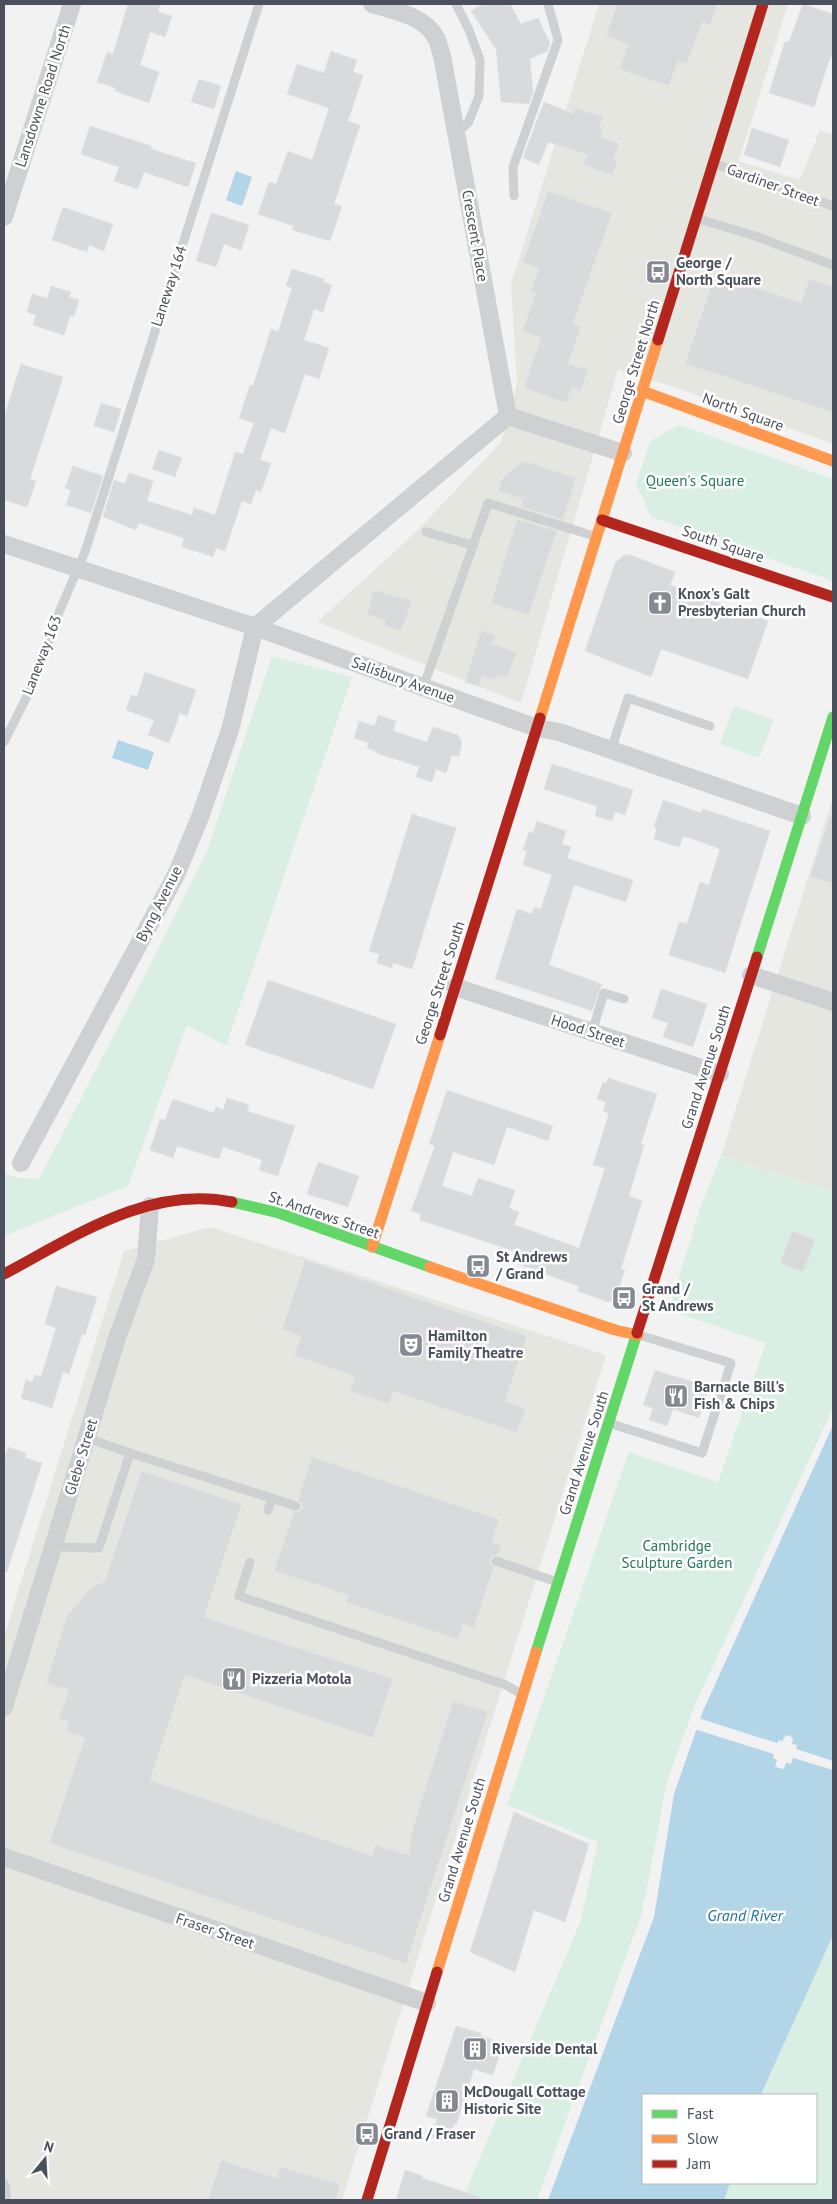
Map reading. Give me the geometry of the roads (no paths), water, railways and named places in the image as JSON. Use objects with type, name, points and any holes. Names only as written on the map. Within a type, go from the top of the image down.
[{"type":"main road","name":"George Street North","points":[[537,728],[763,4]]},
{"type":"main road","name":"North Square","points":[[642,391],[833,461]]},
{"type":"main road","name":"South Square","points":[[602,520],[833,597]]},
{"type":"main road","name":"Grand Avenue South","points":[[367,2200],[558,1582],[833,717]]},
{"type":"main road","name":"George Street South","points":[[372,1247],[537,728]]},
{"type":"main road","name":"St. Andrews Street","points":[[4,1274],[106,1220],[150,1206],[187,1199],[224,1200],[270,1212],[615,1330],[638,1335]]},
{"type":"street","name":"Lansdowne Road North","points":[[4,217],[72,4]]},
{"type":"street","name":"Crescent Place","points":[[372,4],[407,15],[426,25],[436,37],[442,56],[508,416]]},
{"type":"street","points":[[255,626],[508,416],[623,453]]},
{"type":"street","name":"Salisbury Avenue","points":[[4,544],[255,626],[537,728],[559,732],[802,816]]},
{"type":"street","name":"Byng Avenue","points":[[21,1163],[176,875],[200,817],[230,730],[255,626]]},
{"type":"street","points":[[751,975],[833,1002]]},
{"type":"street","name":"Hood Street","points":[[455,988],[720,1074]]},
{"type":"street","name":"Glebe Street","points":[[4,1707],[117,1338],[146,1258],[150,1206]]},
{"type":"street","name":"Fraser Street","points":[[5,1862],[427,2003]]},
{"type":"lane","name":"Laneway 164","points":[[79,569],[259,4]]},
{"type":"lane","points":[[456,4],[469,30],[480,60],[479,96],[468,123],[456,134]]},
{"type":"lane","points":[[514,196],[513,167],[558,40],[548,4]]},
{"type":"lane","name":"Gardiner Street","points":[[714,163],[833,206]]},
{"type":"lane","points":[[696,218],[755,236],[833,265]]},
{"type":"lane","points":[[423,688],[488,503],[597,537]]},
{"type":"lane","points":[[426,532],[472,546]]},
{"type":"lane","name":"Laneway 163","points":[[4,742],[34,682],[60,610],[79,569]]},
{"type":"lane","points":[[611,750],[628,698],[710,726]]},
{"type":"lane","points":[[592,1032],[604,993],[624,999]]},
{"type":"lane","points":[[609,1423],[702,1453],[731,1364],[638,1335]]},
{"type":"lane","points":[[87,1438],[296,1506]]},
{"type":"lane","points":[[53,1548],[99,1548],[130,1452]]},
{"type":"lane","points":[[268,1510],[272,1498]]},
{"type":"lane","points":[[496,1561],[558,1582]]},
{"type":"lane","points":[[250,1562],[239,1596],[506,1685],[523,1695]]},
{"type":"lane","points":[[4,2183],[6,2200]]},
{"type":"water","points":[[236,171],[252,177],[242,206],[226,200]]},
{"type":"water","points":[[118,740],[154,752],[148,770],[112,758]]},
{"type":"water","name":"Grand River","points":[[833,1425],[833,1935],[761,2094],[642,2094],[642,2184],[730,2184],[724,2200],[548,2200],[654,1917],[674,1794],[703,1711]],"holes":[[[790,1735],[793,1740],[784,1769],[775,1767],[784,1737]]]},
{"type":"place","name":"George / North Square","points":[[658,272]]},
{"type":"place","name":"Knox's Galt Presbyterian Church","points":[[660,603]]},
{"type":"place","name":"St Andrews / Grand","points":[[478,1266]]},
{"type":"place","name":"Grand / St Andrews","points":[[624,1298]]},
{"type":"place","name":"Hamilton Family Theatre","points":[[411,1345]]},
{"type":"place","name":"Barnacle Bill's Fish & Chips","points":[[676,1396]]},
{"type":"place","name":"Pizzeria Motola","points":[[234,1679]]},
{"type":"place","name":"Riverside Dental","points":[[475,2049]]},
{"type":"place","name":"McDougall Cottage Historic Site","points":[[447,2101]]},
{"type":"place","name":"Grand / Fraser","points":[[367,2134]]},
{"type":"park label","name":"Queen's Square","points":[[695,481]]},
{"type":"park label","name":"Cambridge Sculpture Garden","points":[[677,1554]]}]
